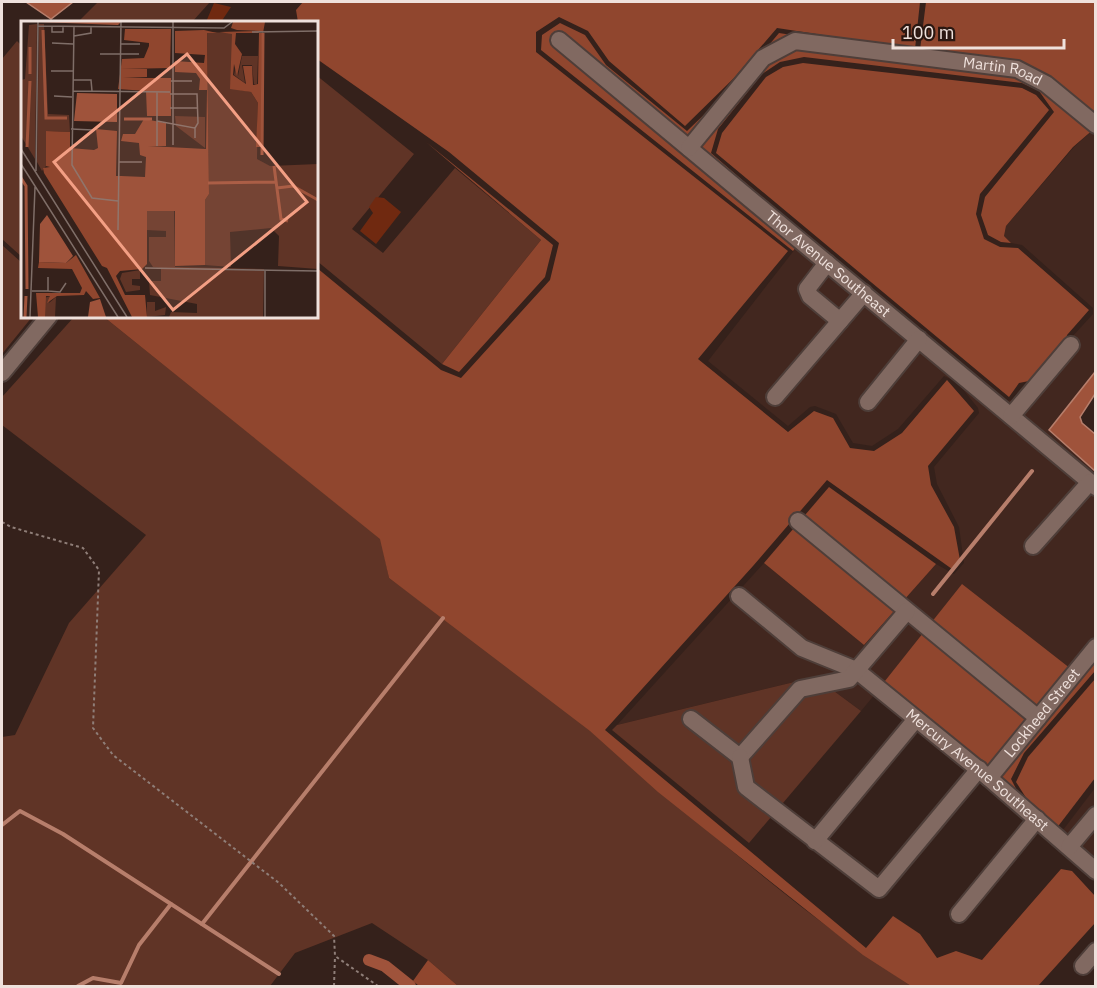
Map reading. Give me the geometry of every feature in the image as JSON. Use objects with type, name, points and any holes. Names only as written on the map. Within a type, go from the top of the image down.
[{"type":"street","name":"Thor Avenue Southeast","points":[[559,40],[1092,484]]},
{"type":"street","name":"Martin Road","points":[[689,148],[763,58],[795,41],[1017,69],[1046,84],[1095,125]]},
{"type":"street","points":[[827,263],[807,289],[810,296],[840,321]]},
{"type":"street","points":[[775,397],[864,293]]},
{"type":"street","points":[[2,373],[47,318]]},
{"type":"street","points":[[868,402],[918,339]]},
{"type":"street","points":[[1011,416],[1071,345]]},
{"type":"street","points":[[1032,546],[1092,484]]},
{"type":"street","points":[[798,521],[1038,718]]},
{"type":"street","name":"Mercury Avenue Southeast","points":[[739,596],[802,648],[856,670],[984,773],[1095,871]]},
{"type":"street","points":[[740,757],[800,689],[849,679],[907,611]]},
{"type":"street","name":"Lockheed Street","points":[[815,841],[879,889],[984,773],[1038,718],[1095,647]]},
{"type":"street","points":[[691,719],[740,757],[746,787],[815,841],[916,719]]},
{"type":"street","points":[[1069,847],[1095,815]]},
{"type":"street","points":[[958,914],[1037,819]]},
{"type":"street","points":[[1083,966],[1095,951]]},
{"type":"path","points":[[2,522],[11,527],[83,548],[99,570],[93,728],[113,755],[279,883],[334,936],[336,956],[334,987]]},
{"type":"path","points":[[336,956],[378,987]]},
{"type":"shaded area","points":[[26,2],[73,2],[51,19]]},
{"type":"shaded area","points":[[98,2],[210,2],[193,21],[79,21]]},
{"type":"shaded area","points":[[303,2],[920,2],[915,49],[777,28],[734,78],[685,126],[609,61],[588,31],[559,17],[536,32],[536,52],[788,251],[698,359],[788,432],[814,411],[833,418],[850,448],[874,451],[902,433],[947,380],[974,411],[928,466],[931,485],[954,527],[960,560],[952,569],[827,480],[605,730],[866,948],[893,916],[920,934],[937,958],[956,951],[982,960],[1061,869],[1072,871],[1095,896],[1095,923],[1038,986],[911,986],[863,955],[658,792],[590,731],[389,578],[380,539],[105,318],[318,318],[318,269],[441,370],[461,378],[550,280],[559,243],[449,152],[318,60],[318,21],[298,21],[296,10]]},
{"type":"shaded area","points":[[926,2],[1095,2],[1095,128],[1073,147],[1006,226],[1004,236],[1011,243],[1001,242],[988,235],[981,215],[985,197],[1054,112],[1039,91],[1022,83],[804,57],[780,62],[762,74],[718,129],[711,153],[806,235],[793,251],[541,50],[542,35],[560,23],[585,35],[606,65],[687,131],[738,82],[779,33],[914,54],[920,50]]},
{"type":"shaded area","points":[[17,41],[21,45],[21,256],[2,239],[2,59]]},
{"type":"shaded area","points":[[803,63],[1022,88],[1036,95],[1049,110],[980,194],[976,214],[984,239],[1000,247],[1018,248],[1089,310],[1067,335],[1063,358],[1039,379],[1019,383],[1009,397],[716,153],[722,133],[766,77],[783,67]]},
{"type":"shaded area","points":[[318,77],[414,154],[352,229],[383,253],[455,168],[541,240],[442,364],[318,262]]},
{"type":"shaded area","points":[[1095,128],[1095,372],[1049,430],[1095,471],[1095,659],[1080,676],[886,681],[861,711],[815,677],[617,725],[764,563],[864,645],[936,564],[954,574],[964,563],[959,527],[937,484],[934,467],[979,413],[978,408],[957,382],[944,376],[898,429],[872,446],[853,443],[836,414],[815,406],[810,407],[788,426],[708,361],[806,235],[1006,401],[1014,400],[1022,388],[1041,384],[1072,337],[1093,314],[1093,308],[1022,245],[1011,243],[1004,236],[1006,226],[1074,147]]},
{"type":"shaded area","points":[[426,142],[553,245],[545,277],[459,372],[442,364],[541,240]]},
{"type":"shaded area","points":[[2,245],[21,262],[21,318],[31,318],[2,354]]},
{"type":"shaded area","points":[[73,318],[105,318],[381,539],[389,578],[568,712],[788,896],[911,986],[458,986],[428,960],[372,923],[295,953],[270,986],[2,986],[2,737],[15,735],[69,623],[146,535],[2,425],[2,397]]},
{"type":"shaded area","points":[[1095,372],[1095,394],[1080,417],[1082,423],[1095,434],[1095,471],[1049,430]]},
{"type":"shaded area","points":[[829,487],[936,564],[864,645],[764,563]]},
{"type":"shaded area","points":[[962,584],[1080,676],[1095,659],[1095,671],[1024,753],[1011,779],[1025,806],[877,691]]},
{"type":"shaded area","points":[[815,677],[861,711],[749,843],[612,730],[617,725]]},
{"type":"shaded area","points":[[1095,679],[1095,778],[1056,829],[1030,804],[1016,782],[1028,757]]},
{"type":"shaded area","points":[[1095,788],[1095,856],[1092,862],[1060,834]]},
{"type":"shaded area","points":[[428,960],[458,986],[419,986],[413,981]]},
{"type":"building","points":[[214,3],[231,7],[222,21],[206,21]]},
{"type":"building","points":[[376,197],[384,198],[401,212],[376,244],[360,231],[373,213],[369,207]]},
{"type":"waterway","points":[[933,594],[1032,471]]},
{"type":"waterway","points":[[202,924],[443,618]]},
{"type":"waterway","points":[[2,825],[20,811],[63,834],[279,974]]},
{"type":"waterway","points":[[78,986],[93,978],[121,983],[139,945],[171,904]]},
{"type":"waterway","points":[[369,960],[385,966],[410,986]]}]
